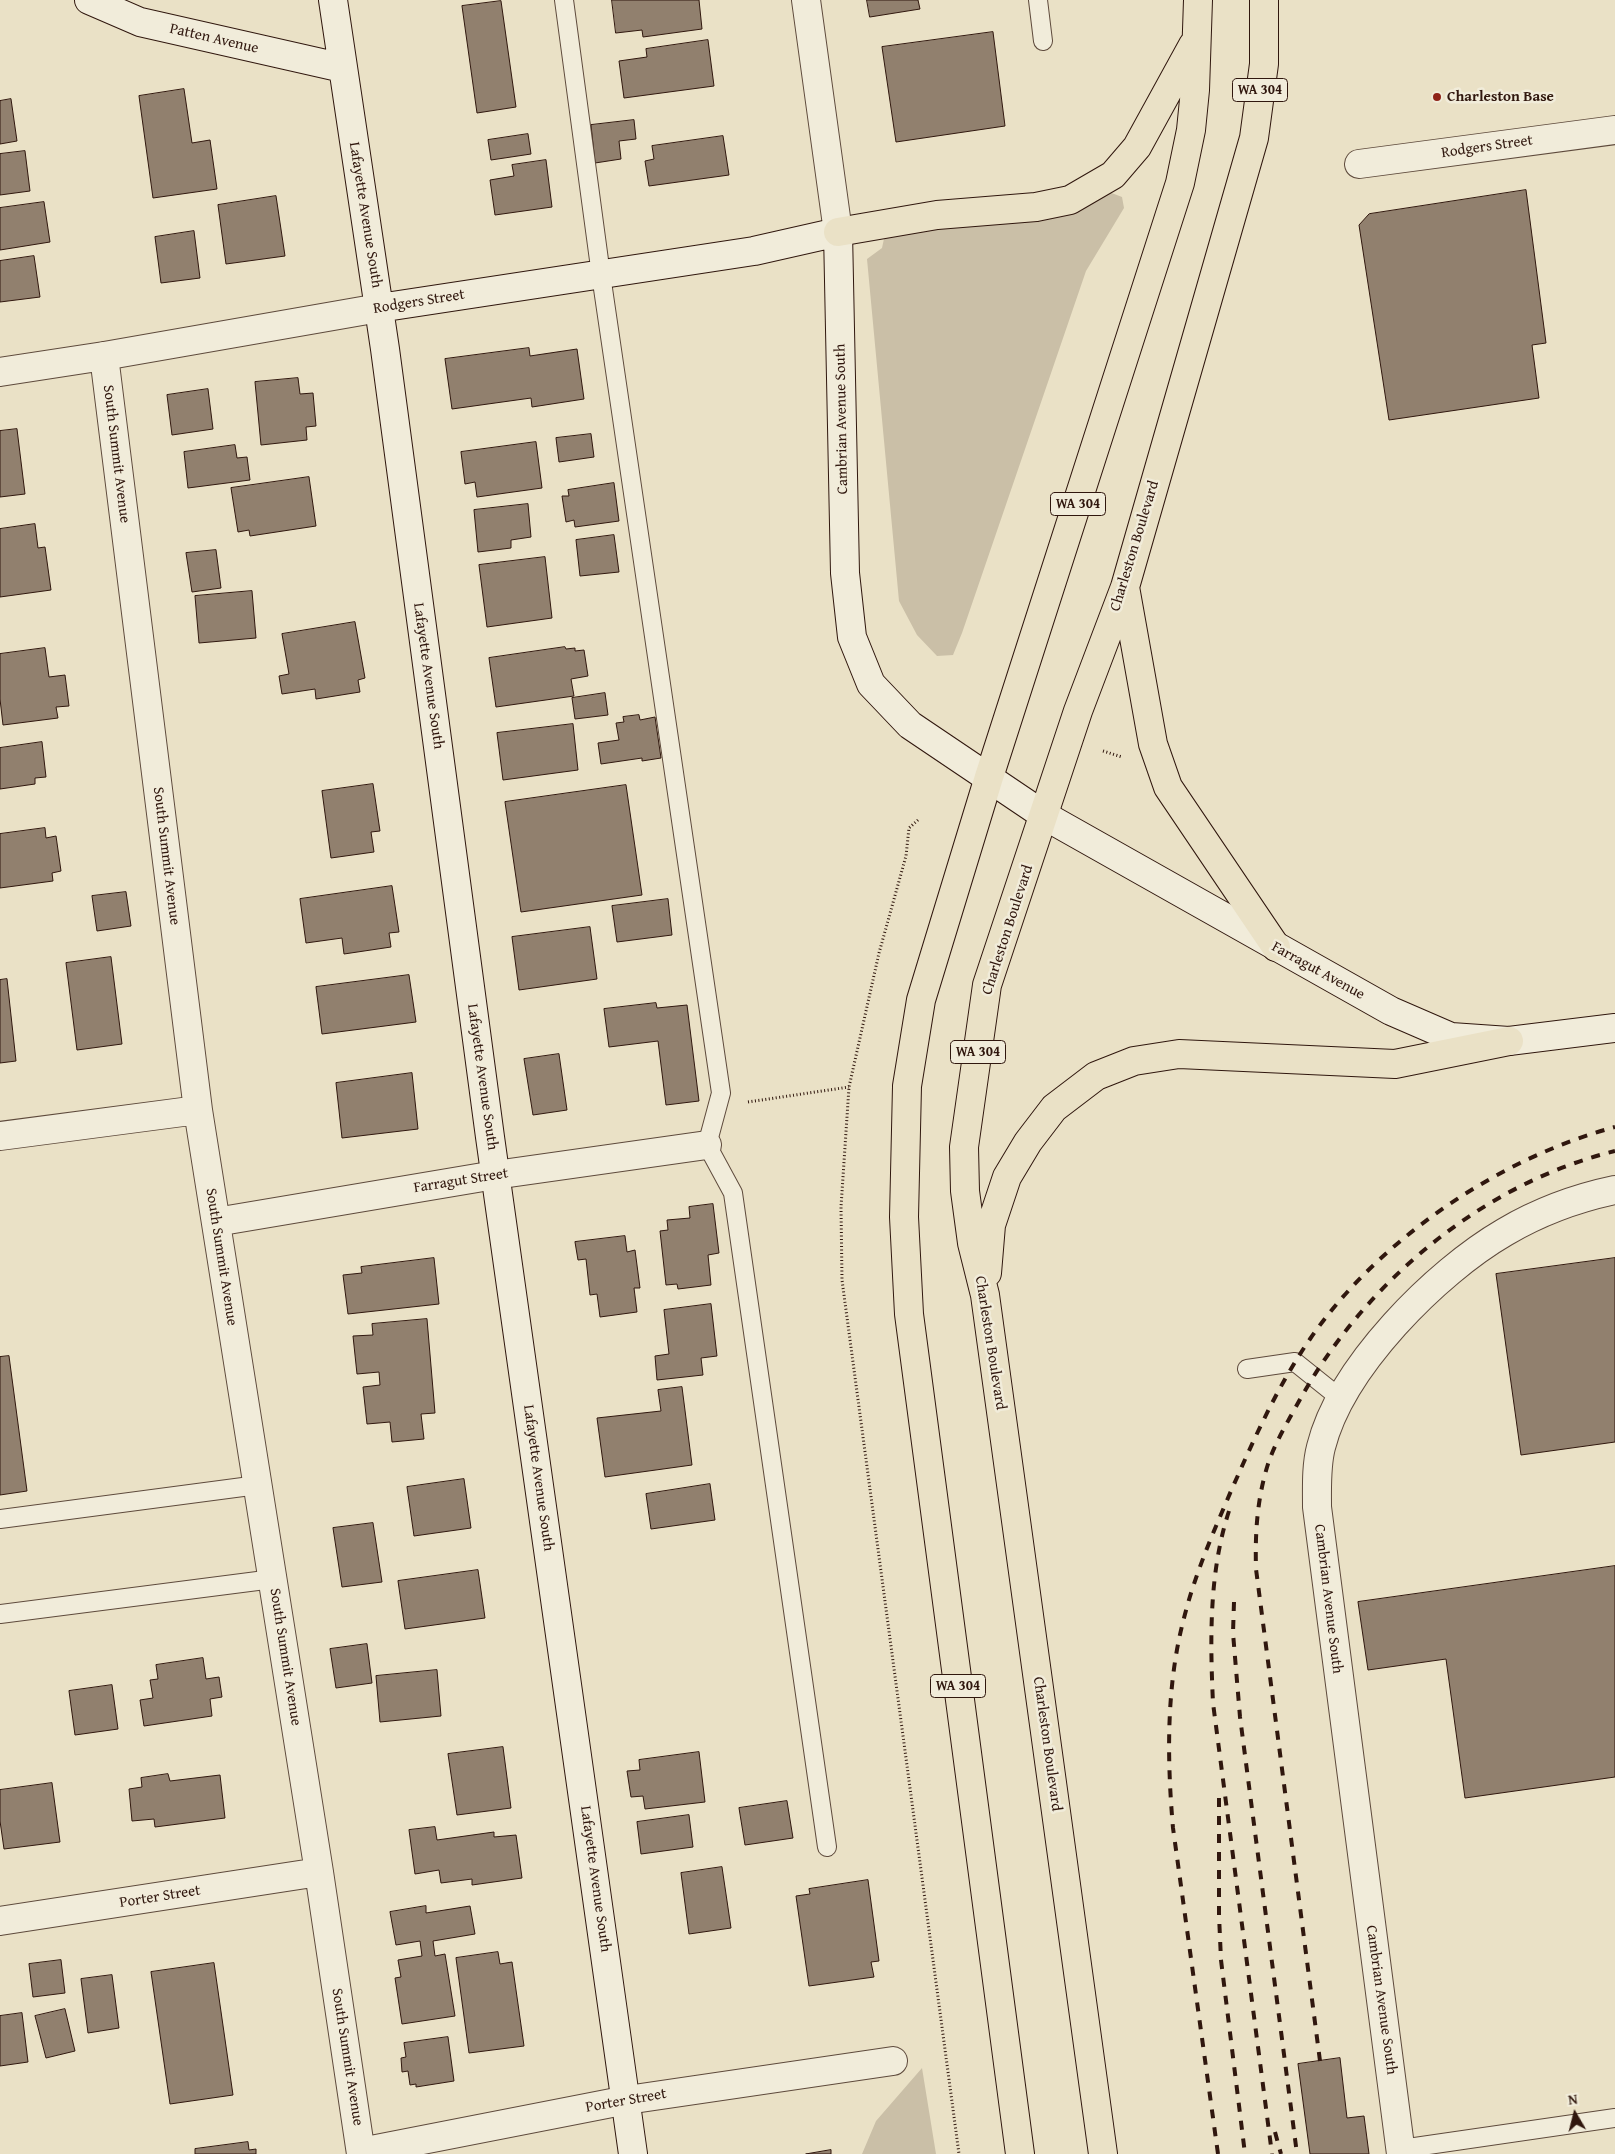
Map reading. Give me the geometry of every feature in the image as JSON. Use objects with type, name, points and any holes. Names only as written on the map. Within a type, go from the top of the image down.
[{"type":"highway","name":"WA 304","points":[[1020,2154],[909,1314],[904,1216],[907,1086],[921,1000],[989,777],[1016,698],[1180,183],[1191,130],[1198,0]]},
{"type":"highway","name":"Charleston Boulevard","points":[[1103,2154],[985,1295],[972,1243],[965,1191],[964,1147],[987,985],[1045,816],[1078,711],[1125,587],[1254,138],[1264,64],[1264,0]]},
{"type":"highway","points":[[838,232],[928,217],[1036,207],[1070,200],[1113,176],[1137,146],[1196,40]]},
{"type":"highway","points":[[1125,587],[1153,744],[1168,787],[1276,947]]},
{"type":"highway","points":[[985,1295],[991,1225],[1007,1177],[1028,1142],[1054,1108],[1096,1076],[1134,1062],[1178,1054],[1395,1064],[1509,1041]]},
{"type":"street","name":"Patten Avenue","points":[[89,0],[140,22],[342,68]]},
{"type":"street","name":"Lafayette Avenue South","points":[[333,0],[379,308],[495,1176],[627,2100],[633,2154]]},
{"type":"street","name":"Cambrian Avenue South","points":[[806,0],[838,232],[845,573],[852,637],[871,684],[910,725],[989,777]]},
{"type":"street","name":"Rodgers Street","points":[[1359,164],[1615,130]]},
{"type":"street","name":"Rodgers Street","points":[[0,372],[104,356],[379,308],[754,251],[838,232]]},
{"type":"street","name":"South Summit Avenue","points":[[104,356],[198,1110],[319,1872],[361,2153]]},
{"type":"street","points":[[989,777],[1045,816]]},
{"type":"street","name":"Farragut Avenue","points":[[1045,816],[1391,1011],[1451,1037],[1509,1041],[1615,1028]]},
{"type":"street","points":[[0,1136],[198,1110]]},
{"type":"street","name":"Farragut Street","points":[[216,1222],[495,1176],[707,1145]]},
{"type":"street","name":"Cambrian Avenue South","points":[[1401,2151],[1317,1507],[1317,1474],[1321,1447],[1340,1398],[1381,1341],[1457,1266],[1505,1232],[1556,1207],[1615,1190]]},
{"type":"street","name":"Porter Street","points":[[0,1921],[319,1872]]},
{"type":"street","name":"Porter Street","points":[[361,2153],[627,2100],[893,2061]]},
{"type":"lane","points":[[564,0],[601,275],[721,1093],[707,1145],[733,1193],[827,1847]]},
{"type":"lane","points":[[1038,0],[1043,41]]},
{"type":"lane","points":[[1247,1369],[1295,1362],[1340,1398]]},
{"type":"lane","points":[[0,1519],[258,1485]]},
{"type":"lane","points":[[0,1614],[273,1579]]},
{"type":"lane","points":[[1401,2151],[1615,2118]]},
{"type":"path","points":[[918,820],[909,828],[906,856],[879,953],[849,1087],[841,1207],[842,1280],[959,2154]]},
{"type":"path","points":[[718,1106],[849,1087]]},
{"type":"shaded area","points":[[1109,192],[1122,197],[1124,208],[1086,271],[953,655],[937,656],[917,635],[899,601],[867,259],[882,248],[885,234],[1051,219],[1090,203]]},
{"type":"shaded area","points":[[922,2068],[936,2154],[862,2154],[876,2121]]},
{"type":"building","points":[[612,0],[699,0],[702,29],[643,37],[642,30],[616,33]]},
{"type":"building","points":[[867,0],[918,0],[920,9],[870,17]]},
{"type":"building","points":[[501,1],[516,107],[477,113],[462,6]]},
{"type":"building","points":[[993,32],[1005,126],[896,142],[882,47]]},
{"type":"building","points":[[708,40],[714,86],[624,98],[619,61],[647,57],[646,49]]},
{"type":"building","points":[[184,89],[192,143],[210,140],[217,189],[153,198],[139,96]]},
{"type":"building","points":[[11,99],[17,141],[0,144],[0,101]]},
{"type":"building","points":[[634,120],[636,139],[619,141],[621,159],[595,163],[591,125]]},
{"type":"building","points":[[528,134],[531,154],[491,160],[488,140]]},
{"type":"building","points":[[723,136],[729,175],[649,186],[645,161],[654,159],[652,146]]},
{"type":"building","points":[[25,151],[30,191],[0,195],[0,154]]},
{"type":"building","points":[[546,160],[552,207],[495,215],[490,180],[514,176],[512,165]]},
{"type":"building","points":[[1526,190],[1546,343],[1532,345],[1539,398],[1389,420],[1359,225],[1369,214]]},
{"type":"building","points":[[276,196],[285,256],[226,264],[218,205]]},
{"type":"building","points":[[44,202],[50,242],[0,250],[0,208]]},
{"type":"building","points":[[194,231],[200,278],[161,283],[155,237]]},
{"type":"building","points":[[34,256],[40,297],[0,302],[0,261]]},
{"type":"building","points":[[529,348],[530,356],[577,349],[584,399],[532,407],[531,398],[452,409],[445,359]]},
{"type":"building","points":[[298,378],[300,394],[313,393],[316,426],[306,427],[307,440],[261,445],[255,382]]},
{"type":"building","points":[[208,389],[213,429],[172,435],[167,395]]},
{"type":"building","points":[[17,429],[25,494],[0,497],[0,431]]},
{"type":"building","points":[[591,434],[594,457],[559,462],[556,438]]},
{"type":"building","points":[[536,442],[542,488],[477,497],[475,482],[465,484],[461,452]]},
{"type":"building","points":[[235,445],[237,458],[247,457],[250,480],[188,488],[184,452]]},
{"type":"building","points":[[309,477],[316,526],[250,536],[249,530],[238,532],[231,488]]},
{"type":"building","points":[[614,483],[619,521],[575,527],[574,520],[566,522],[562,496],[569,496],[568,490]]},
{"type":"building","points":[[528,504],[531,537],[511,540],[511,548],[478,552],[474,510]]},
{"type":"building","points":[[35,524],[38,548],[45,547],[51,590],[0,597],[0,529]]},
{"type":"building","points":[[614,535],[619,572],[580,576],[576,540]]},
{"type":"building","points":[[216,550],[221,588],[192,592],[186,553]]},
{"type":"building","points":[[545,557],[552,618],[487,627],[479,565]]},
{"type":"building","points":[[252,591],[256,638],[199,643],[195,596]]},
{"type":"building","points":[[355,622],[365,678],[358,680],[360,692],[316,699],[315,689],[282,694],[279,676],[289,674],[282,634]]},
{"type":"building","points":[[565,647],[566,649],[575,648],[575,651],[584,650],[588,676],[571,679],[574,696],[496,707],[489,658]]},
{"type":"building","points":[[45,648],[49,677],[65,675],[69,706],[56,707],[58,718],[3,725],[0,699],[0,654]]},
{"type":"building","points":[[605,693],[608,715],[575,719],[572,698]]},
{"type":"building","points":[[639,715],[640,720],[655,717],[661,758],[642,761],[642,758],[601,764],[598,743],[619,740],[616,723],[624,722],[623,717]]},
{"type":"building","points":[[573,724],[578,770],[503,780],[497,733]]},
{"type":"building","points":[[42,742],[46,777],[35,778],[35,784],[0,789],[0,748]]},
{"type":"building","points":[[373,784],[380,831],[371,832],[374,852],[331,858],[322,791]]},
{"type":"building","points":[[626,785],[642,895],[521,912],[505,802]]},
{"type":"building","points":[[45,828],[46,838],[56,836],[61,871],[52,873],[53,881],[0,888],[0,834]]},
{"type":"building","points":[[392,886],[399,932],[389,933],[391,947],[344,954],[342,938],[306,943],[300,899]]},
{"type":"building","points":[[126,892],[131,926],[97,931],[92,896]]},
{"type":"building","points":[[668,899],[672,935],[617,942],[612,906]]},
{"type":"building","points":[[590,927],[597,979],[519,990],[512,937]]},
{"type":"building","points":[[111,957],[122,1044],[77,1050],[66,963]]},
{"type":"building","points":[[409,975],[416,1022],[322,1034],[316,987]]},
{"type":"building","points":[[7,979],[16,1061],[0,1063],[0,980]]},
{"type":"building","points":[[656,1003],[657,1008],[687,1005],[699,1101],[666,1105],[658,1041],[609,1047],[604,1009]]},
{"type":"building","points":[[559,1054],[567,1110],[533,1115],[524,1059]]},
{"type":"building","points":[[412,1073],[418,1129],[342,1138],[336,1083]]},
{"type":"building","points":[[713,1204],[719,1253],[708,1255],[711,1285],[678,1289],[677,1284],[666,1285],[660,1231],[668,1230],[667,1220],[690,1218],[689,1207]]},
{"type":"building","points":[[625,1236],[627,1252],[635,1250],[640,1288],[634,1288],[637,1312],[600,1317],[597,1294],[590,1295],[586,1259],[578,1260],[575,1242]]},
{"type":"building","points":[[434,1258],[439,1304],[348,1314],[343,1275],[362,1273],[361,1267]]},
{"type":"building","points":[[1615,1258],[1615,1442],[1521,1455],[1496,1274]]},
{"type":"building","points":[[711,1304],[717,1356],[701,1358],[703,1375],[657,1380],[655,1356],[669,1354],[664,1310]]},
{"type":"building","points":[[427,1319],[435,1413],[421,1414],[424,1439],[392,1442],[390,1422],[367,1424],[363,1387],[380,1385],[379,1372],[357,1374],[353,1336],[373,1335],[372,1324]]},
{"type":"building","points":[[9,1356],[27,1491],[0,1495],[0,1357]]},
{"type":"building","points":[[682,1387],[692,1465],[605,1477],[597,1418],[661,1411],[658,1390]]},
{"type":"building","points":[[464,1479],[471,1528],[414,1536],[407,1487]]},
{"type":"building","points":[[710,1484],[715,1520],[651,1529],[646,1494]]},
{"type":"building","points":[[373,1523],[382,1582],[342,1587],[333,1528]]},
{"type":"building","points":[[1615,1566],[1615,1777],[1465,1798],[1446,1659],[1368,1670],[1358,1602]]},
{"type":"building","points":[[478,1570],[485,1618],[405,1629],[398,1581]]},
{"type":"building","points":[[367,1644],[372,1683],[336,1688],[330,1649]]},
{"type":"building","points":[[203,1658],[206,1679],[219,1677],[222,1697],[210,1699],[212,1716],[144,1726],[140,1700],[153,1698],[150,1680],[158,1679],[156,1665]]},
{"type":"building","points":[[437,1670],[441,1716],[380,1722],[376,1676]]},
{"type":"building","points":[[112,1685],[118,1729],[75,1735],[69,1691]]},
{"type":"building","points":[[503,1747],[511,1808],[457,1815],[448,1754]]},
{"type":"building","points":[[699,1752],[705,1802],[645,1809],[643,1796],[631,1797],[627,1771],[640,1770],[639,1760]]},
{"type":"building","points":[[168,1774],[170,1781],[220,1775],[225,1818],[155,1827],[154,1819],[132,1821],[129,1789],[142,1787],[141,1778]]},
{"type":"building","points":[[52,1783],[60,1842],[4,1849],[0,1821],[0,1790]]},
{"type":"building","points":[[787,1801],[793,1838],[745,1845],[739,1808]]},
{"type":"building","points":[[689,1815],[693,1847],[641,1854],[637,1822]]},
{"type":"building","points":[[435,1827],[437,1840],[494,1832],[494,1837],[516,1835],[522,1878],[472,1885],[472,1879],[441,1883],[439,1870],[415,1874],[409,1830]]},
{"type":"building","points":[[722,1867],[731,1928],[689,1934],[681,1873]]},
{"type":"building","points":[[868,1880],[879,1961],[871,1962],[874,1977],[809,1986],[796,1896],[810,1894],[809,1889]]},
{"type":"building","points":[[426,1906],[426,1913],[470,1906],[475,1934],[433,1941],[435,1956],[445,1954],[455,2016],[402,2024],[395,1978],[401,1977],[398,1960],[422,1956],[420,1941],[396,1945],[390,1912]]},
{"type":"building","points":[[498,1952],[500,1964],[512,1962],[524,2046],[469,2053],[456,1958]]},
{"type":"building","points":[[61,1960],[65,1993],[33,1997],[29,1964]]},
{"type":"building","points":[[214,1963],[233,2095],[170,2104],[151,1972]]},
{"type":"building","points":[[112,1975],[119,2028],[88,2033],[81,1979]]},
{"type":"building","points":[[65,2009],[75,2051],[46,2058],[35,2016]]},
{"type":"building","points":[[22,2013],[28,2062],[0,2066],[0,2016]]},
{"type":"building","points":[[448,2037],[454,2081],[416,2087],[416,2084],[410,2085],[408,2071],[402,2072],[401,2058],[406,2057],[404,2043]]},
{"type":"building","points":[[1340,2058],[1347,2118],[1364,2116],[1369,2154],[1310,2154],[1298,2064]]},
{"type":"building","points":[[248,2142],[249,2150],[256,2149],[256,2154],[195,2154],[195,2149]]},
{"type":"building","points":[[831,2150],[831,2154],[806,2154]]},
{"type":"railway","points":[[1218,2154],[1173,1828],[1169,1749],[1171,1696],[1178,1644],[1193,1586],[1205,1554],[1248,1452],[1287,1376],[1310,1339],[1338,1303],[1370,1268],[1406,1237],[1445,1208],[1485,1182],[1528,1159],[1571,1141],[1615,1127]]},
{"type":"railway","points":[[1320,2061],[1256,1569],[1258,1516],[1261,1490],[1268,1464],[1274,1448],[1298,1403],[1325,1359],[1356,1318],[1392,1280],[1431,1245],[1473,1214],[1518,1188],[1566,1166],[1615,1151]]},
{"type":"railway","points":[[1229,1511],[1222,1534],[1214,1582],[1211,1630],[1213,1703],[1272,2154]]},
{"type":"railway","points":[[1234,1602],[1233,1633],[1240,1717],[1297,2154]]},
{"type":"railway","points":[[1219,1798],[1221,1960],[1245,2154]]},
{"type":"railway","points":[[1275,2132],[1281,2154]]},
{"type":"place","name":"Charleston Base","points":[[1437,97]]}]
